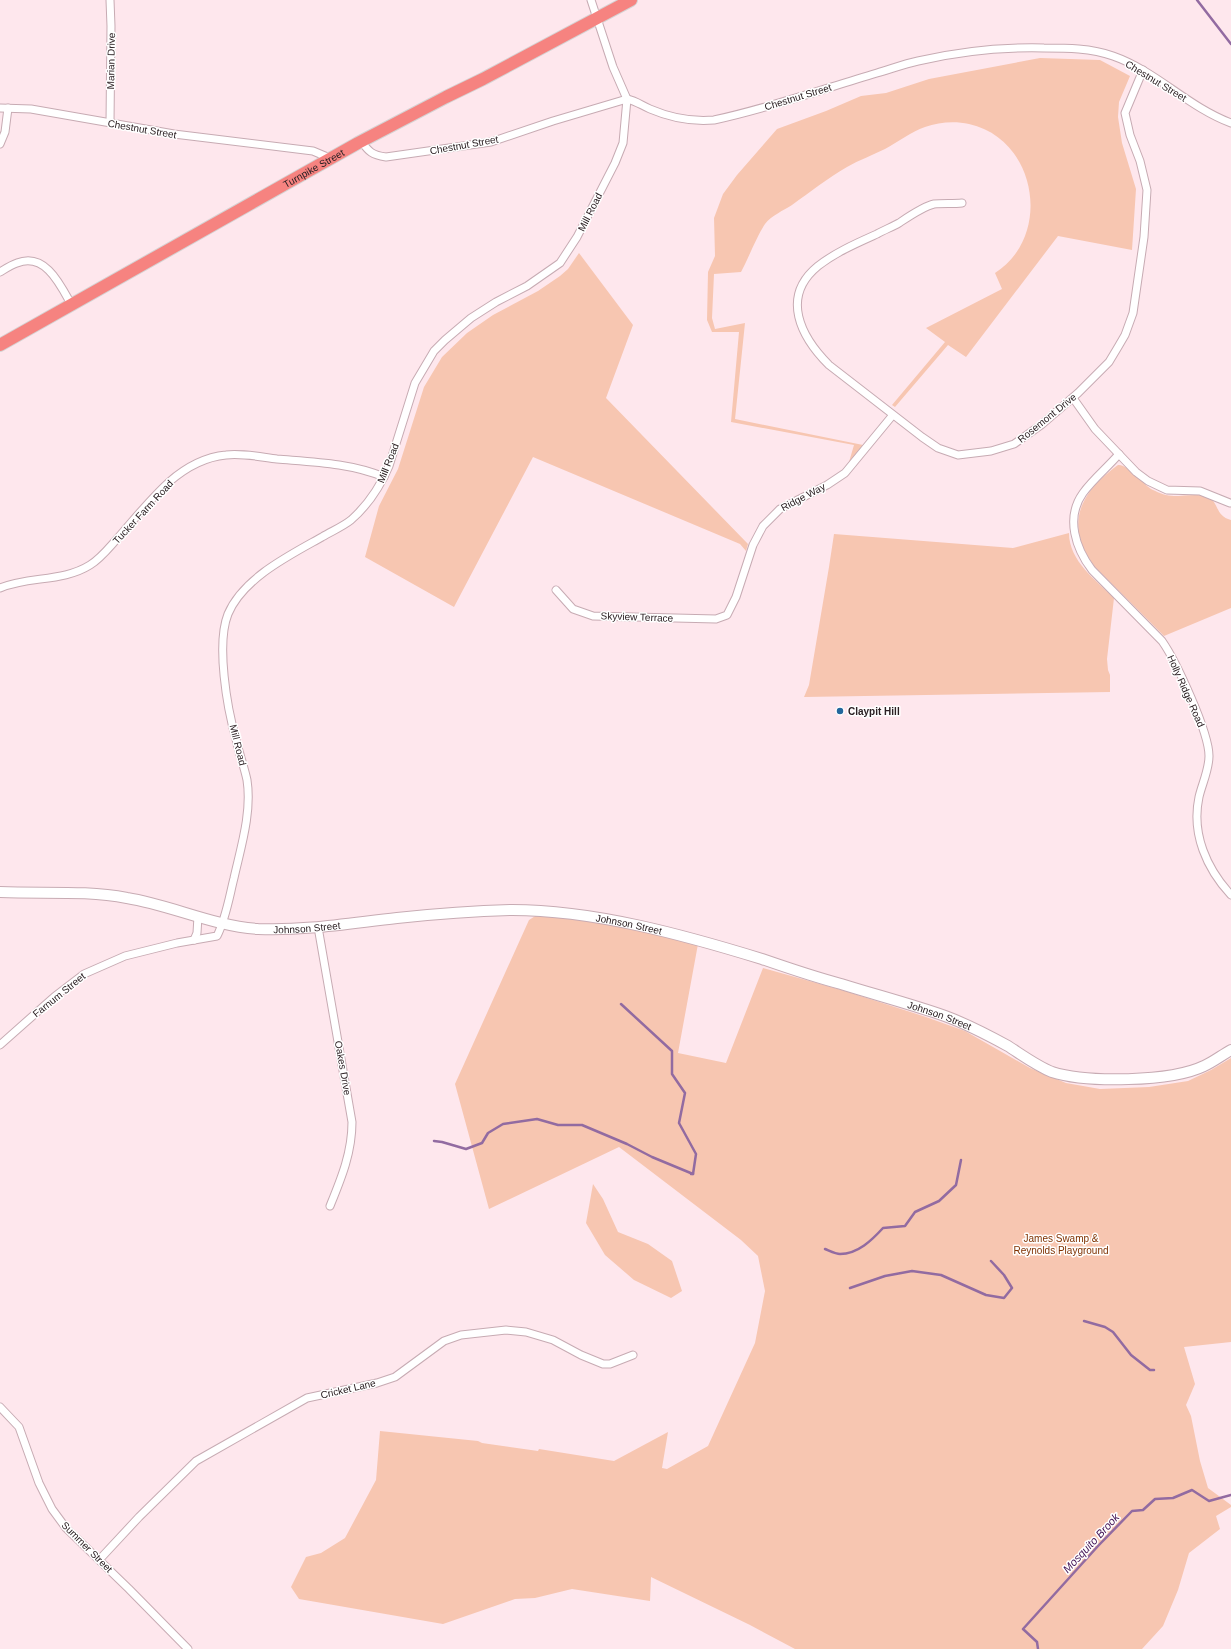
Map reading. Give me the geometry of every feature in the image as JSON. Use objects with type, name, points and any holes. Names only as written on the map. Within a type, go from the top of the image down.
[{"type":"highway","name":"Turnpike Street","points":[[0,344],[361,141],[631,0]]},
{"type":"street","name":"Marian Drive","points":[[110,0],[110,123]]},
{"type":"street","name":"Mill Road","points":[[223,924],[245,828],[248,798],[247,781],[232,726],[227,693],[223,639],[228,614],[240,593],[254,580],[278,563],[351,519],[368,503],[384,477],[415,383],[434,351],[471,318],[496,302],[528,286],[552,269],[560,262],[571,247],[610,174],[619,153],[624,133],[627,99],[613,67],[591,0]]},
{"type":"street","name":"Chestnut Street","points":[[361,141],[375,156],[386,157],[491,142],[552,120],[627,99],[636,100],[648,108],[680,120],[714,120],[798,98],[918,61],[1020,47],[1059,48],[1099,52],[1113,56],[1143,70],[1211,114],[1231,123]]},
{"type":"street","name":"Rosemont Drive","points":[[962,203],[933,204],[899,223],[836,254],[818,266],[808,276],[799,291],[798,308],[800,324],[804,333],[819,355],[844,378],[892,416],[938,448],[958,455],[1002,449],[1014,444],[1041,425],[1073,398],[1109,362],[1125,335],[1133,313],[1144,237],[1148,190],[1140,161],[1130,135],[1125,113],[1143,70]]},
{"type":"street","name":"Chestnut Street","points":[[0,108],[50,112],[174,134],[313,151],[332,158]]},
{"type":"street","points":[[0,144],[5,132],[8,108]]},
{"type":"street","points":[[0,272],[17,263],[32,262],[40,264],[55,276],[71,304]]},
{"type":"street","points":[[1073,398],[1095,429],[1136,472],[1156,486],[1167,490],[1200,491],[1230,503]]},
{"type":"street","name":"Ridge Way","points":[[727,615],[736,597],[753,545],[763,526],[780,509],[845,474],[892,416]]},
{"type":"street","name":"Holly Ridge Road","points":[[1119,454],[1082,493],[1074,515],[1075,538],[1083,556],[1092,570],[1162,641],[1171,654],[1195,708],[1206,735],[1209,756],[1197,804],[1197,826],[1199,839],[1209,866],[1231,895]]},
{"type":"street","name":"Tucker Farm Road","points":[[0,588],[30,580],[66,576],[79,572],[92,564],[104,554],[169,482],[192,466],[208,459],[226,455],[342,465],[363,469],[384,477]]},
{"type":"street","name":"Skyview Terrace","points":[[556,590],[573,609],[593,616],[716,619],[727,615]]},
{"type":"street","name":"Johnson Street","points":[[0,892],[92,893],[130,898],[223,924],[255,929],[300,929],[471,912],[511,910],[559,912],[642,927],[714,944],[835,983],[925,1009],[961,1022],[1054,1072],[1086,1078],[1169,1076],[1202,1067],[1231,1050]]},
{"type":"street","points":[[194,940],[198,928],[198,916]]},
{"type":"street","name":"Farnum Street","points":[[0,1045],[54,997],[84,974],[125,956],[157,947],[217,936],[223,924]]},
{"type":"street","name":"Oakes Drive","points":[[318,927],[352,1122],[352,1135],[346,1165],[330,1206]]},
{"type":"street","name":"Cricket Lane","points":[[99,1560],[139,1516],[196,1461],[307,1398],[377,1383],[395,1377],[444,1341],[461,1335],[506,1330],[526,1332],[553,1340],[581,1355],[603,1364],[610,1364],[633,1356]]},
{"type":"street","name":"Summer Street","points":[[0,1407],[19,1427],[36,1476],[52,1509],[66,1528],[188,1649]]},
{"type":"green space","points":[[1040,58],[1100,60],[1130,76],[1119,102],[1118,117],[1122,143],[1136,189],[1132,250],[1058,236],[966,357],[948,345],[895,407],[892,405],[945,342],[926,328],[1002,289],[995,273],[1013,257],[1025,236],[1030,214],[1029,190],[1022,168],[1010,148],[992,133],[969,124],[958,122],[936,124],[920,129],[885,149],[847,167],[771,218],[762,229],[741,272],[714,274],[712,318],[715,329],[745,323],[735,419],[863,445],[849,462],[854,445],[731,422],[739,332],[712,332],[707,320],[708,272],[715,256],[714,218],[723,194],[737,175],[777,129],[861,96],[886,93],[929,79]]},
{"type":"green space","points":[[579,253],[633,325],[606,398],[748,544],[746,551],[740,544],[533,457],[454,607],[365,557],[379,506],[398,469],[424,387],[442,357],[467,333],[493,315],[538,291],[560,276],[568,269]]},
{"type":"green space","points":[[1118,465],[1127,468],[1149,487],[1160,493],[1171,496],[1195,495],[1208,497],[1214,502],[1222,515],[1231,520],[1231,608],[1164,636],[1095,567],[1087,556],[1079,534],[1078,523],[1080,512],[1090,491],[1101,479]]},
{"type":"green space","points":[[1069,533],[1070,543],[1078,561],[1114,598],[1107,659],[1110,675],[1110,692],[804,697],[809,685],[834,534],[1013,548]]},
{"type":"green space","name":"James Swamp & Reynolds Playground","points":[[540,913],[632,928],[698,944],[678,1053],[726,1063],[763,968],[845,991],[965,1031],[1030,1068],[1066,1083],[1100,1089],[1149,1087],[1188,1081],[1231,1058],[1231,1342],[1184,1347],[1195,1384],[1186,1405],[1191,1416],[1200,1461],[1208,1488],[1231,1505],[1231,1507],[1216,1516],[1220,1529],[1189,1553],[1178,1590],[1163,1626],[1142,1649],[795,1649],[750,1625],[651,1577],[650,1601],[572,1589],[535,1598],[515,1599],[443,1624],[299,1599],[291,1587],[306,1557],[321,1553],[345,1538],[376,1480],[380,1431],[478,1441],[482,1443],[538,1451],[539,1449],[614,1461],[668,1432],[662,1468],[667,1469],[708,1446],[755,1343],[765,1291],[758,1256],[741,1240],[619,1147],[489,1209],[455,1084],[529,920]]},
{"type":"green space","points":[[593,1184],[603,1199],[618,1232],[648,1244],[672,1261],[682,1291],[671,1298],[634,1280],[605,1255],[586,1223]]},
{"type":"waterway","name":"Mosquito Brook","points":[[1197,0],[1231,44]]},
{"type":"waterway","points":[[621,1004],[672,1051],[672,1074],[685,1093],[679,1123],[696,1154],[693,1174]]},
{"type":"waterway","points":[[434,1141],[466,1149],[482,1143],[488,1133],[503,1124],[537,1119],[558,1125],[582,1125],[693,1174],[691,1174]]},
{"type":"waterway","points":[[825,1249],[838,1254],[853,1252],[864,1246],[883,1228],[905,1226],[915,1212],[939,1201],[956,1185],[961,1160]]},
{"type":"waterway","points":[[850,1288],[885,1276],[912,1271],[941,1275],[986,1295],[1004,1298],[1012,1288],[1004,1275],[991,1261]]},
{"type":"waterway","points":[[1084,1321],[1105,1327],[1113,1332],[1131,1355],[1150,1370],[1154,1370]]},
{"type":"waterway","name":"Mosquito Brook","points":[[1038,1649],[1037,1642],[1023,1629],[1098,1546],[1132,1511],[1143,1510],[1155,1499],[1173,1498],[1192,1490],[1209,1501],[1231,1495]]},
{"type":"place","name":"Claypit Hill","points":[[840,711]]}]
